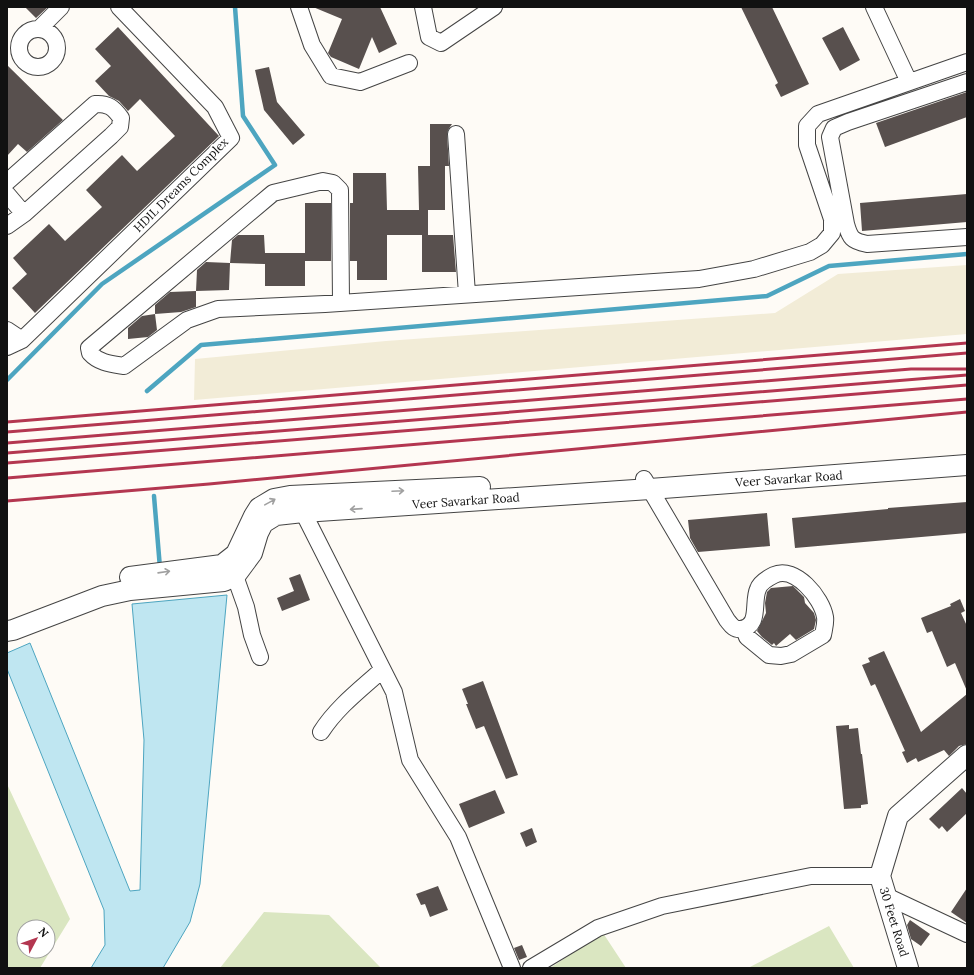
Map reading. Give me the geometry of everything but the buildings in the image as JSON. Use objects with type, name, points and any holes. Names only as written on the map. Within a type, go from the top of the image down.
[{"type":"street","points":[[39,29],[61,7]]},
{"type":"street","name":"HDIL Dreams Complex","points":[[22,340],[231,138],[215,107],[118,7]]},
{"type":"street","points":[[299,7],[312,45],[331,76],[360,82],[408,64]]},
{"type":"street","points":[[423,7],[429,37],[441,43],[494,7]]},
{"type":"street","points":[[874,7],[910,82]]},
{"type":"street","points":[[341,302],[340,190],[333,183],[323,181],[273,193],[89,348],[90,353],[99,360],[110,364],[124,366],[187,320],[218,309],[341,302],[700,279],[754,270],[810,252],[822,245],[832,233],[832,219],[807,145],[807,126],[818,114],[967,62]]},
{"type":"street","points":[[967,82],[848,122],[834,128],[830,138],[846,224],[849,235],[856,242],[867,244],[967,237]]},
{"type":"street","points":[[7,182],[95,104],[108,104],[117,111],[121,118],[120,127],[24,214],[7,226]]},
{"type":"street","points":[[456,134],[467,294]]},
{"type":"street","points":[[7,194],[24,214]]},
{"type":"street","points":[[7,330],[22,340],[7,348]]},
{"type":"street","name":"Veer Savarkar Road","points":[[227,574],[252,553],[258,533],[264,523],[276,515],[647,484],[967,452]]},
{"type":"street","name":"Veer Savarkar Road","points":[[227,574],[254,516],[260,508],[274,499],[290,496],[647,484],[967,465]]},
{"type":"street","points":[[647,484],[732,627],[737,629],[744,628],[750,624],[755,618],[757,590],[767,579],[780,573],[790,575],[801,580],[810,588],[825,616],[826,624],[823,635],[791,654],[781,656],[769,655],[747,636],[744,628]]},
{"type":"street","points":[[303,512],[394,692],[410,760],[458,837],[512,968]]},
{"type":"street","points":[[7,618],[33,610],[69,594],[97,584],[128,584],[227,574],[246,607],[252,635],[260,657]]},
{"type":"street","points":[[7,631],[102,596],[128,584]]},
{"type":"street","points":[[321,732],[327,722],[340,708],[382,670]]},
{"type":"street","points":[[532,968],[598,928],[662,906],[811,876],[880,876],[898,816],[967,755]]},
{"type":"street","name":"30 Feet Road","points":[[880,876],[908,968]]},
{"type":"street","points":[[886,896],[967,934]]},
{"type":"shaded area","points":[[967,265],[967,334],[194,400],[195,359],[386,341],[775,313],[838,274]]},
{"type":"green space","points":[[7,784],[70,919],[56,942],[56,919],[16,919],[16,959],[46,959],[40,968],[7,968]]},
{"type":"green space","points":[[264,912],[329,915],[381,968],[220,968]]},
{"type":"green space","points":[[829,926],[854,968],[748,968]]},
{"type":"green space","points":[[603,933],[626,968],[550,968]]},
{"type":"water","points":[[227,595],[200,884],[190,922],[163,968],[91,968],[105,945],[104,910],[7,669],[7,653],[30,643],[130,891],[140,890],[144,740],[132,604]]},
{"type":"waterway","points":[[7,380],[102,284],[275,165],[243,116],[235,7]]},
{"type":"waterway","points":[[147,391],[201,345],[767,296],[829,266],[967,254]]},
{"type":"waterway","points":[[154,496],[160,568]]},
{"type":"railway","points":[[7,422],[967,343]]},
{"type":"railway","points":[[7,432],[967,353]]},
{"type":"railway","points":[[7,443],[911,369],[967,369]]},
{"type":"railway","points":[[7,453],[967,375]]},
{"type":"railway","points":[[7,463],[967,385]]},
{"type":"railway","points":[[7,478],[967,399]]},
{"type":"railway","points":[[7,501],[209,484],[967,412]]}]
